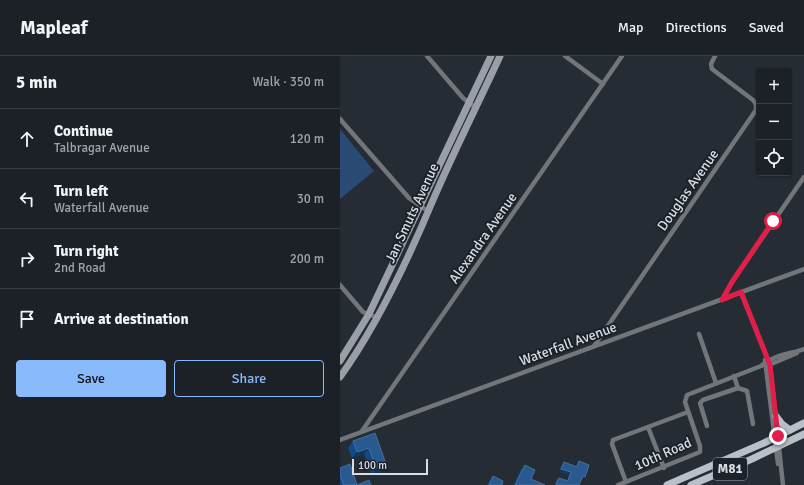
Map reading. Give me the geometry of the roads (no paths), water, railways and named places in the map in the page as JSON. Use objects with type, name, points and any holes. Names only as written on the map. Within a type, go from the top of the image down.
[{"type":"main road","name":"Jan Smuts Avenue","points":[[340,360],[369,314],[490,56]]},
{"type":"main road","name":"Jan Smuts Avenue","points":[[340,377],[378,318],[429,212],[500,56]]},
{"type":"main road","points":[[776,416],[782,424],[790,430]]},
{"type":"main road","name":"M81","points":[[667,485],[776,437],[804,423]]},
{"type":"main road","name":"M81","points":[[691,485],[804,434]]},
{"type":"street","points":[[427,56],[469,103],[476,108]]},
{"type":"street","points":[[565,56],[603,84]]},
{"type":"street","name":"Alexandra Avenue","points":[[362,432],[622,56]]},
{"type":"street","name":"Douglas Avenue","points":[[594,346],[756,109],[753,100],[712,69],[711,64],[715,56]]},
{"type":"street","points":[[340,119],[409,198],[420,208],[429,212]]},
{"type":"street","points":[[722,300],[732,282],[804,177]]},
{"type":"street","name":"Waterfall Avenue","points":[[340,440],[804,269]]},
{"type":"street","points":[[340,285],[362,310],[378,318]]},
{"type":"street","points":[[741,292],[766,363],[776,416],[776,437]]},
{"type":"street","points":[[699,334],[716,383]]},
{"type":"street","name":"10th Road","points":[[618,485],[664,468],[698,453],[701,450],[688,412],[685,399],[688,395],[790,352],[802,350]]},
{"type":"street","points":[[766,363],[782,485]]},
{"type":"street","points":[[734,376],[738,388]]},
{"type":"street","points":[[707,426],[700,403],[703,400],[738,388],[747,391],[753,424]]},
{"type":"street","points":[[626,482],[612,444],[613,440],[688,412]]},
{"type":"street","points":[[648,427],[664,468]]}]
